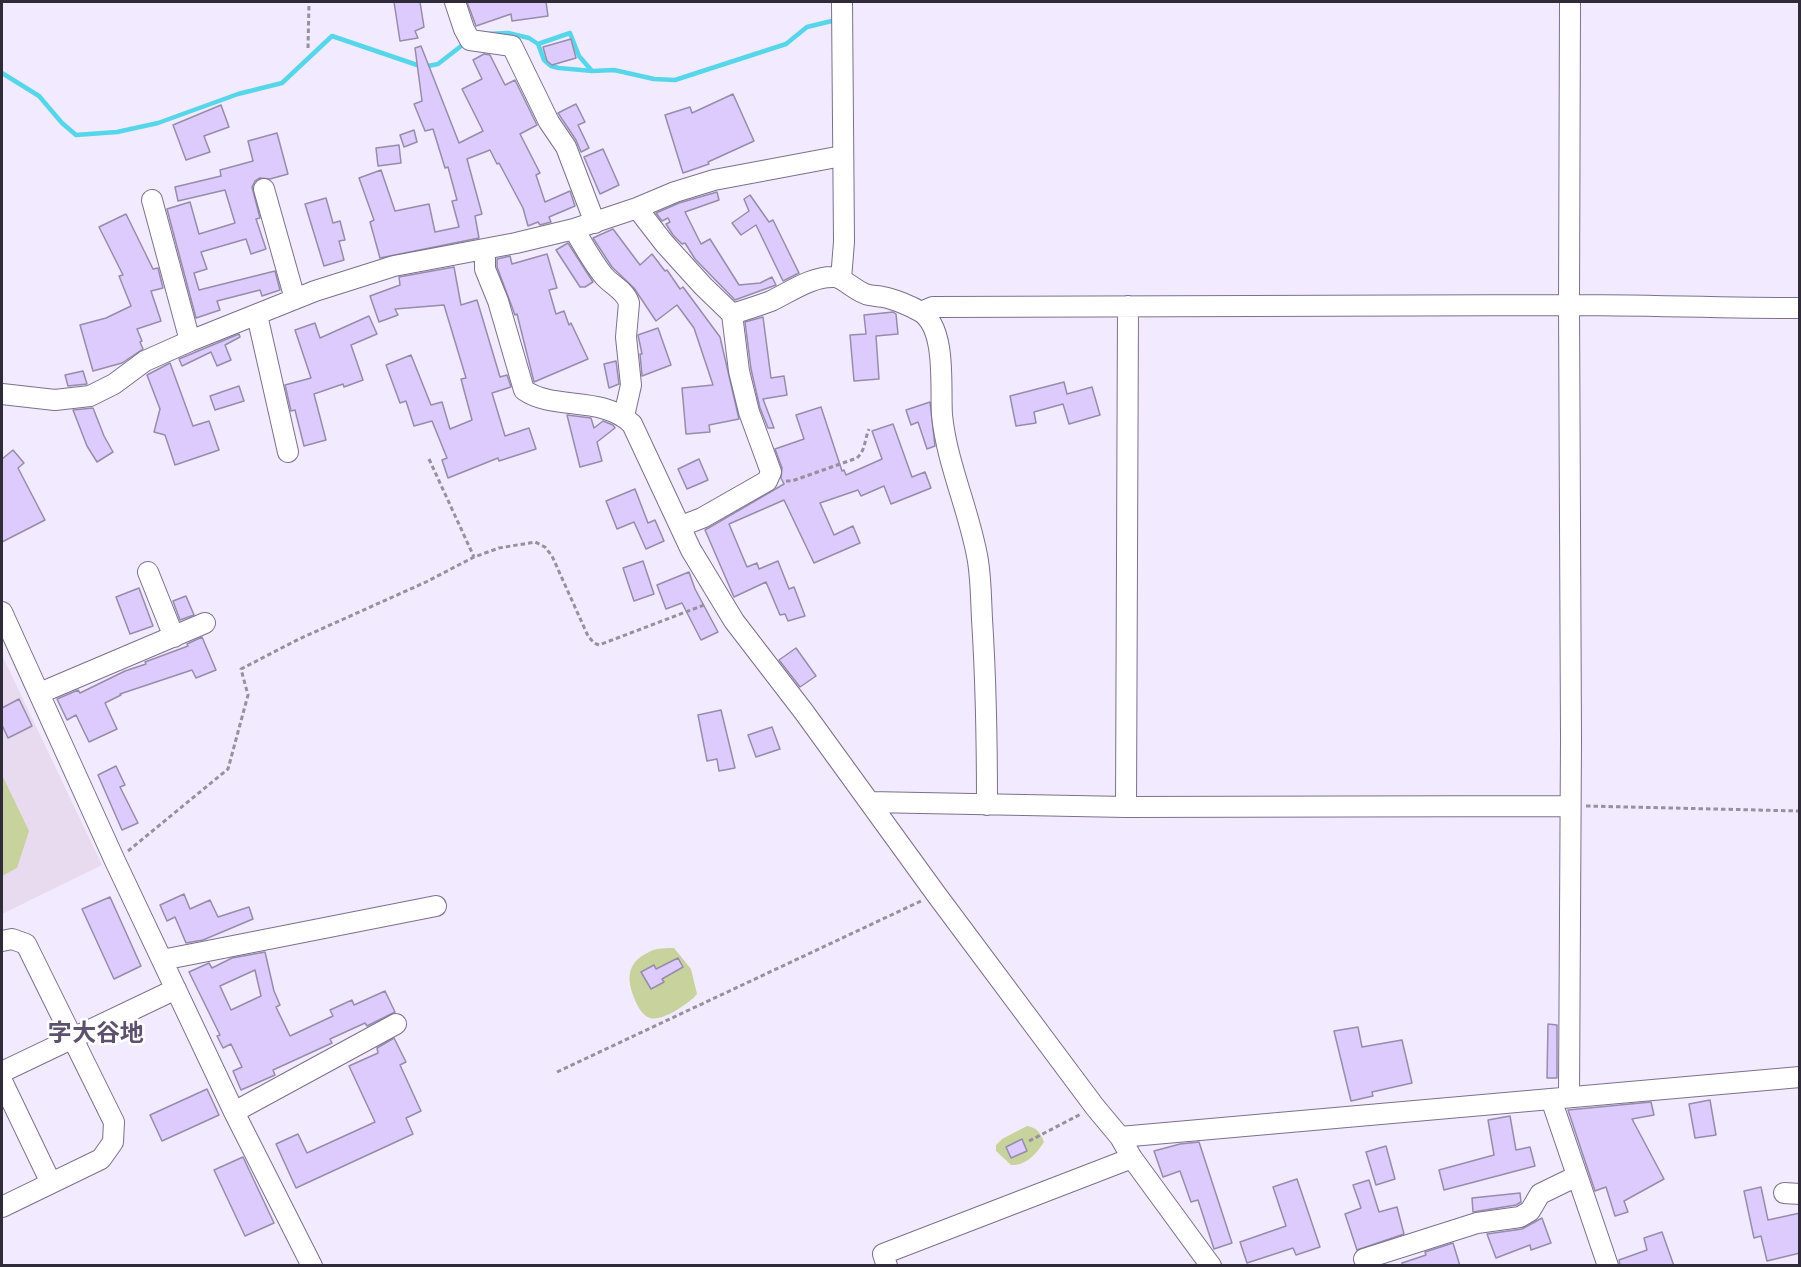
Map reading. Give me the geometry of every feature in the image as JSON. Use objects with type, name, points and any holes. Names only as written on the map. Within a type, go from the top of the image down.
[{"type":"street","points":[[455,2],[470,40],[512,46],[549,122],[566,147],[595,223]]},
{"type":"street","points":[[841,279],[844,242],[842,2]]},
{"type":"street","points":[[1570,2],[1571,739],[1560,1097],[1577,1176],[1608,1266]]},
{"type":"street","points":[[2,394],[55,400],[90,396],[114,384],[145,362],[190,341],[315,291],[394,266],[485,250],[574,229],[714,180],[842,156]]},
{"type":"street","points":[[264,189],[295,299]]},
{"type":"street","points":[[152,200],[190,341]]},
{"type":"street","points":[[637,208],[671,251],[732,314],[739,371],[755,431],[771,472],[770,478],[702,518],[681,526]]},
{"type":"street","points":[[574,229],[590,257],[605,277],[624,293],[629,303],[626,337],[631,385],[624,416]]},
{"type":"street","points":[[485,250],[485,269],[498,301],[524,390],[545,399],[577,403],[614,412],[624,416],[632,424],[692,550],[734,621],[1095,1107],[1120,1137],[1132,1158],[1211,1266]]},
{"type":"street","points":[[732,314],[760,305],[806,283],[834,277],[841,279],[854,290],[884,297],[921,312],[930,321],[937,338],[942,380],[942,416],[978,560],[987,718],[987,805]]},
{"type":"street","points":[[921,312],[933,307],[1229,304],[1327,306],[1569,304],[1800,308]]},
{"type":"street","points":[[1126,807],[1128,306]]},
{"type":"street","points":[[257,315],[288,452]]},
{"type":"street","points":[[148,572],[174,637]]},
{"type":"street","points":[[2,612],[115,861],[234,1112],[312,1266]]},
{"type":"street","points":[[40,693],[205,623]]},
{"type":"street","points":[[870,802],[1126,807],[1569,806]]},
{"type":"street","points":[[162,960],[436,906]]},
{"type":"street","points":[[2,941],[12,939],[26,944],[114,1122],[113,1142],[100,1159],[2,1207]]},
{"type":"street","points":[[2,1072],[176,988]]},
{"type":"street","points":[[234,1112],[396,1024]]},
{"type":"street","points":[[1120,1137],[1800,1077]]},
{"type":"street","points":[[2,1082],[51,1183]]},
{"type":"street","points":[[887,1266],[883,1254],[1132,1158]]},
{"type":"street","points":[[1364,1259],[1489,1220],[1520,1217],[1530,1210],[1540,1194],[1577,1176]]},
{"type":"path","points":[[308,48],[309,2]]},
{"type":"path","points":[[770,478],[778,482],[792,481],[857,458],[864,451],[865,438],[869,429]]},
{"type":"path","points":[[429,459],[474,557]]},
{"type":"path","points":[[115,861],[228,769],[248,695],[241,669],[299,639],[426,582],[474,557],[510,545],[535,542],[545,548],[552,556],[588,636],[599,645],[720,599]]},
{"type":"path","points":[[1569,806],[1800,811]]},
{"type":"path","points":[[557,1072],[936,894]]},
{"type":"path","points":[[1029,1141],[1095,1107]]},
{"type":"shaded area","points":[[2,655],[102,865],[2,914]]},
{"type":"green space","points":[[2,775],[29,831],[17,868],[2,876]]},
{"type":"green space","points":[[674,948],[691,969],[697,994],[668,1015],[647,1017],[635,1000],[630,985],[630,972],[643,955],[656,949]]},
{"type":"green space","points":[[1027,1126],[1038,1131],[1044,1142],[1026,1161],[1011,1165],[996,1151],[996,1145],[1002,1139]]},
{"type":"building","points":[[394,2],[420,2],[424,27],[415,31],[418,38],[400,41]]},
{"type":"building","points":[[467,2],[546,2],[548,16],[512,21],[511,14],[476,26]]},
{"type":"building","points":[[571,39],[576,58],[552,65],[547,61],[543,47]]},
{"type":"building","points":[[421,46],[459,143],[483,131],[462,89],[482,79],[473,60],[484,54],[490,55],[505,85],[515,80],[537,125],[520,134],[540,173],[536,175],[545,202],[570,191],[575,206],[549,217],[551,222],[540,225],[538,222],[528,226],[523,208],[490,150],[467,159],[482,214],[475,216],[479,238],[380,258],[370,222],[374,220],[359,178],[381,170],[395,211],[429,204],[435,232],[459,227],[452,201],[457,200],[448,167],[445,168],[433,129],[425,131],[414,104],[422,101],[415,48]]},
{"type":"building","points":[[733,94],[754,141],[708,162],[709,164],[683,173],[665,115],[690,107],[692,113]]},
{"type":"building","points":[[576,104],[585,122],[578,125],[589,148],[581,152],[558,113]]},
{"type":"building","points":[[221,105],[229,127],[204,136],[210,152],[186,160],[173,125]]},
{"type":"building","points":[[414,130],[417,142],[404,147],[400,135]]},
{"type":"building","points":[[277,133],[288,174],[270,179],[260,178],[252,187],[260,218],[256,219],[266,249],[251,254],[246,239],[201,252],[207,269],[194,273],[199,290],[275,271],[280,290],[262,296],[260,290],[217,301],[220,310],[196,318],[167,209],[190,202],[199,234],[235,223],[225,190],[178,201],[175,187],[221,176],[220,170],[253,161],[248,141]]},
{"type":"building","points":[[399,145],[401,163],[378,166],[376,148]]},
{"type":"building","points":[[603,149],[619,185],[600,194],[584,157]]},
{"type":"building","points":[[717,192],[719,200],[685,212],[701,244],[710,239],[739,285],[760,283],[772,277],[776,285],[735,300],[695,259],[685,243],[682,244],[673,235],[666,224],[670,222],[668,218],[662,221],[656,213],[679,203]]},
{"type":"building","points":[[750,195],[769,222],[773,220],[799,273],[783,281],[756,225],[741,235],[732,223],[749,211],[744,199]]},
{"type":"building","points":[[326,198],[333,223],[340,221],[345,240],[339,241],[344,260],[324,266],[305,204]]},
{"type":"building","points":[[126,214],[153,269],[158,268],[163,288],[151,291],[161,321],[137,329],[143,349],[122,363],[93,371],[80,325],[106,318],[131,306],[119,276],[123,275],[99,227]]},
{"type":"building","points":[[613,229],[640,265],[652,254],[680,289],[683,287],[720,337],[739,419],[709,425],[710,432],[686,434],[682,388],[713,385],[694,328],[677,305],[656,321],[634,288],[612,267],[593,238]]},
{"type":"building","points":[[568,243],[593,282],[585,287],[580,287],[556,250]]},
{"type":"building","points":[[547,254],[557,288],[549,290],[556,314],[564,311],[588,359],[534,382],[517,314],[515,315],[497,267],[497,259],[510,256],[512,264]]},
{"type":"building","points":[[454,267],[461,305],[477,300],[500,377],[507,375],[511,387],[492,393],[505,436],[529,428],[536,449],[499,461],[498,458],[448,478],[442,460],[447,458],[432,421],[414,426],[406,401],[400,403],[386,365],[411,355],[431,405],[442,402],[450,429],[472,420],[461,379],[466,378],[444,305],[395,309],[398,315],[379,322],[370,296],[400,285],[399,277]]},
{"type":"building","points":[[893,312],[896,314],[898,334],[876,336],[879,379],[854,381],[850,335],[866,334],[864,315]]},
{"type":"building","points":[[369,316],[377,334],[351,345],[363,380],[314,394],[326,440],[304,446],[295,410],[291,411],[285,385],[311,378],[295,330],[315,323],[320,338]]},
{"type":"building","points":[[763,317],[771,378],[784,376],[787,395],[763,399],[774,428],[768,428],[760,408],[751,369],[745,322]]},
{"type":"building","points":[[658,328],[671,365],[642,376],[640,354],[642,354],[638,335]]},
{"type":"building","points":[[239,334],[240,337],[225,345],[231,360],[217,366],[211,352],[182,366],[179,359]]},
{"type":"building","points":[[616,361],[619,384],[609,388],[604,364]]},
{"type":"building","points":[[170,363],[193,426],[209,421],[219,450],[175,465],[165,435],[154,432],[160,409],[147,375]]},
{"type":"building","points":[[83,371],[87,384],[68,386],[65,375]]},
{"type":"building","points":[[1064,382],[1067,394],[1092,387],[1100,415],[1069,424],[1063,404],[1034,412],[1036,423],[1016,426],[1010,396]]},
{"type":"building","points":[[239,386],[244,401],[215,410],[210,396]]},
{"type":"building","points":[[930,402],[935,446],[927,449],[918,422],[911,425],[906,410]]},
{"type":"building","points":[[821,407],[842,471],[844,470],[846,475],[882,459],[872,431],[893,424],[912,477],[925,472],[931,488],[891,504],[884,486],[861,496],[858,490],[820,503],[834,535],[853,526],[860,543],[814,563],[784,500],[729,524],[747,567],[757,563],[759,569],[778,561],[789,589],[794,587],[805,616],[788,621],[785,614],[780,615],[766,582],[734,597],[705,530],[784,484],[781,478],[782,468],[775,449],[804,439],[796,415]]},
{"type":"building","points":[[93,408],[113,452],[97,462],[87,446],[73,410]]},
{"type":"building","points":[[567,415],[591,418],[594,428],[603,421],[613,425],[615,428],[597,442],[602,461],[580,467]]},
{"type":"building","points":[[13,450],[24,463],[18,468],[45,520],[2,542],[2,459]]},
{"type":"building","points":[[699,459],[708,480],[687,489],[678,469]]},
{"type":"building","points":[[635,489],[648,523],[655,520],[664,541],[646,549],[634,522],[617,529],[606,501]]},
{"type":"building","points":[[643,561],[654,594],[634,601],[623,568]]},
{"type":"building","points":[[689,572],[695,589],[718,632],[701,640],[682,603],[666,609],[657,585]]},
{"type":"building","points":[[139,588],[153,626],[130,634],[116,597]]},
{"type":"building","points":[[186,596],[194,615],[180,620],[173,601]]},
{"type":"building","points":[[202,637],[216,670],[196,678],[192,670],[120,694],[105,703],[117,729],[89,742],[76,715],[67,720],[57,699],[78,690],[80,693],[125,671],[146,664],[145,662],[188,646],[187,644]]},
{"type":"building","points":[[796,648],[816,676],[800,687],[779,660]]},
{"type":"building","points":[[19,699],[32,726],[8,738],[2,725],[2,708]]},
{"type":"building","points":[[721,710],[735,768],[719,771],[717,759],[707,761],[698,715]]},
{"type":"building","points":[[772,727],[780,749],[756,757],[748,735]]},
{"type":"building","points":[[116,766],[125,785],[120,787],[138,823],[122,830],[98,775]]},
{"type":"building","points":[[184,894],[190,909],[210,900],[218,917],[249,907],[253,919],[203,940],[186,943],[175,917],[167,921],[160,905]]},
{"type":"building","points":[[110,897],[141,966],[114,979],[82,909]]},
{"type":"building","points":[[265,952],[274,991],[280,1005],[276,1007],[290,1036],[333,1016],[330,1010],[352,1000],[354,1005],[385,991],[395,1012],[367,1026],[365,1023],[330,1039],[332,1043],[273,1070],[275,1075],[241,1090],[233,1071],[242,1067],[231,1044],[223,1048],[217,1036],[220,1035],[189,972],[209,963],[212,968],[232,958]],"holes":[[[255,970],[261,996],[231,1010],[220,986]]]},
{"type":"building","points":[[678,958],[683,967],[662,979],[664,982],[651,989],[641,972],[654,965],[656,969]]},
{"type":"building","points":[[1548,1024],[1557,1025],[1557,1078],[1547,1078]]},
{"type":"building","points":[[1358,1027],[1362,1047],[1402,1040],[1412,1083],[1372,1092],[1373,1096],[1351,1101],[1334,1031]]},
{"type":"building","points":[[394,1038],[406,1062],[400,1065],[421,1111],[406,1118],[413,1134],[296,1188],[276,1144],[298,1134],[307,1153],[375,1122],[349,1066],[378,1053],[377,1048]]},
{"type":"building","points":[[207,1089],[219,1115],[162,1141],[150,1115]]},
{"type":"building","points":[[1710,1100],[1716,1135],[1695,1138],[1689,1104]]},
{"type":"building","points":[[1651,1102],[1654,1115],[1632,1119],[1664,1179],[1624,1201],[1628,1212],[1615,1216],[1606,1187],[1595,1191],[1568,1110]]},
{"type":"building","points":[[1510,1116],[1516,1150],[1530,1147],[1535,1166],[1444,1190],[1439,1170],[1494,1155],[1488,1120]]},
{"type":"building","points":[[1022,1139],[1027,1151],[1011,1158],[1006,1147]]},
{"type":"building","points":[[1199,1142],[1232,1243],[1214,1249],[1198,1200],[1191,1202],[1180,1171],[1163,1177],[1154,1151]]},
{"type":"building","points":[[1386,1146],[1395,1179],[1376,1185],[1366,1152]]},
{"type":"building","points":[[243,1157],[274,1223],[245,1236],[214,1170]]},
{"type":"building","points":[[1297,1179],[1320,1247],[1296,1255],[1293,1248],[1247,1263],[1240,1242],[1286,1226],[1273,1187]]},
{"type":"building","points":[[1369,1180],[1379,1212],[1397,1207],[1404,1234],[1357,1250],[1345,1214],[1361,1208],[1353,1185]]},
{"type":"building","points":[[1761,1187],[1768,1220],[1800,1213],[1800,1253],[1767,1261],[1761,1236],[1754,1238],[1744,1191]]},
{"type":"building","points":[[1520,1193],[1521,1202],[1516,1205],[1473,1212],[1472,1198]]},
{"type":"building","points":[[1542,1218],[1551,1243],[1531,1250],[1530,1245],[1496,1258],[1487,1234],[1522,1229]]},
{"type":"building","points":[[1662,1232],[1674,1266],[1620,1266],[1619,1260],[1647,1250],[1644,1238]]},
{"type":"building","points":[[1453,1243],[1460,1266],[1402,1266],[1402,1263],[1426,1255],[1425,1252]]},
{"type":"waterway","points":[[486,34],[508,33],[529,38],[538,44],[544,60],[551,66],[559,68],[614,70],[654,79],[675,80],[786,44],[807,27],[836,20],[836,18]]},
{"type":"waterway","points":[[538,44],[570,33],[579,56],[592,71]]},
{"type":"waterway","points":[[2,73],[39,96],[62,123],[76,135],[117,132],[158,123],[238,94],[282,83],[332,36],[423,67],[438,64],[465,43]]},
{"type":"district","name":"字大谷地","points":[[96,1035]]}]
